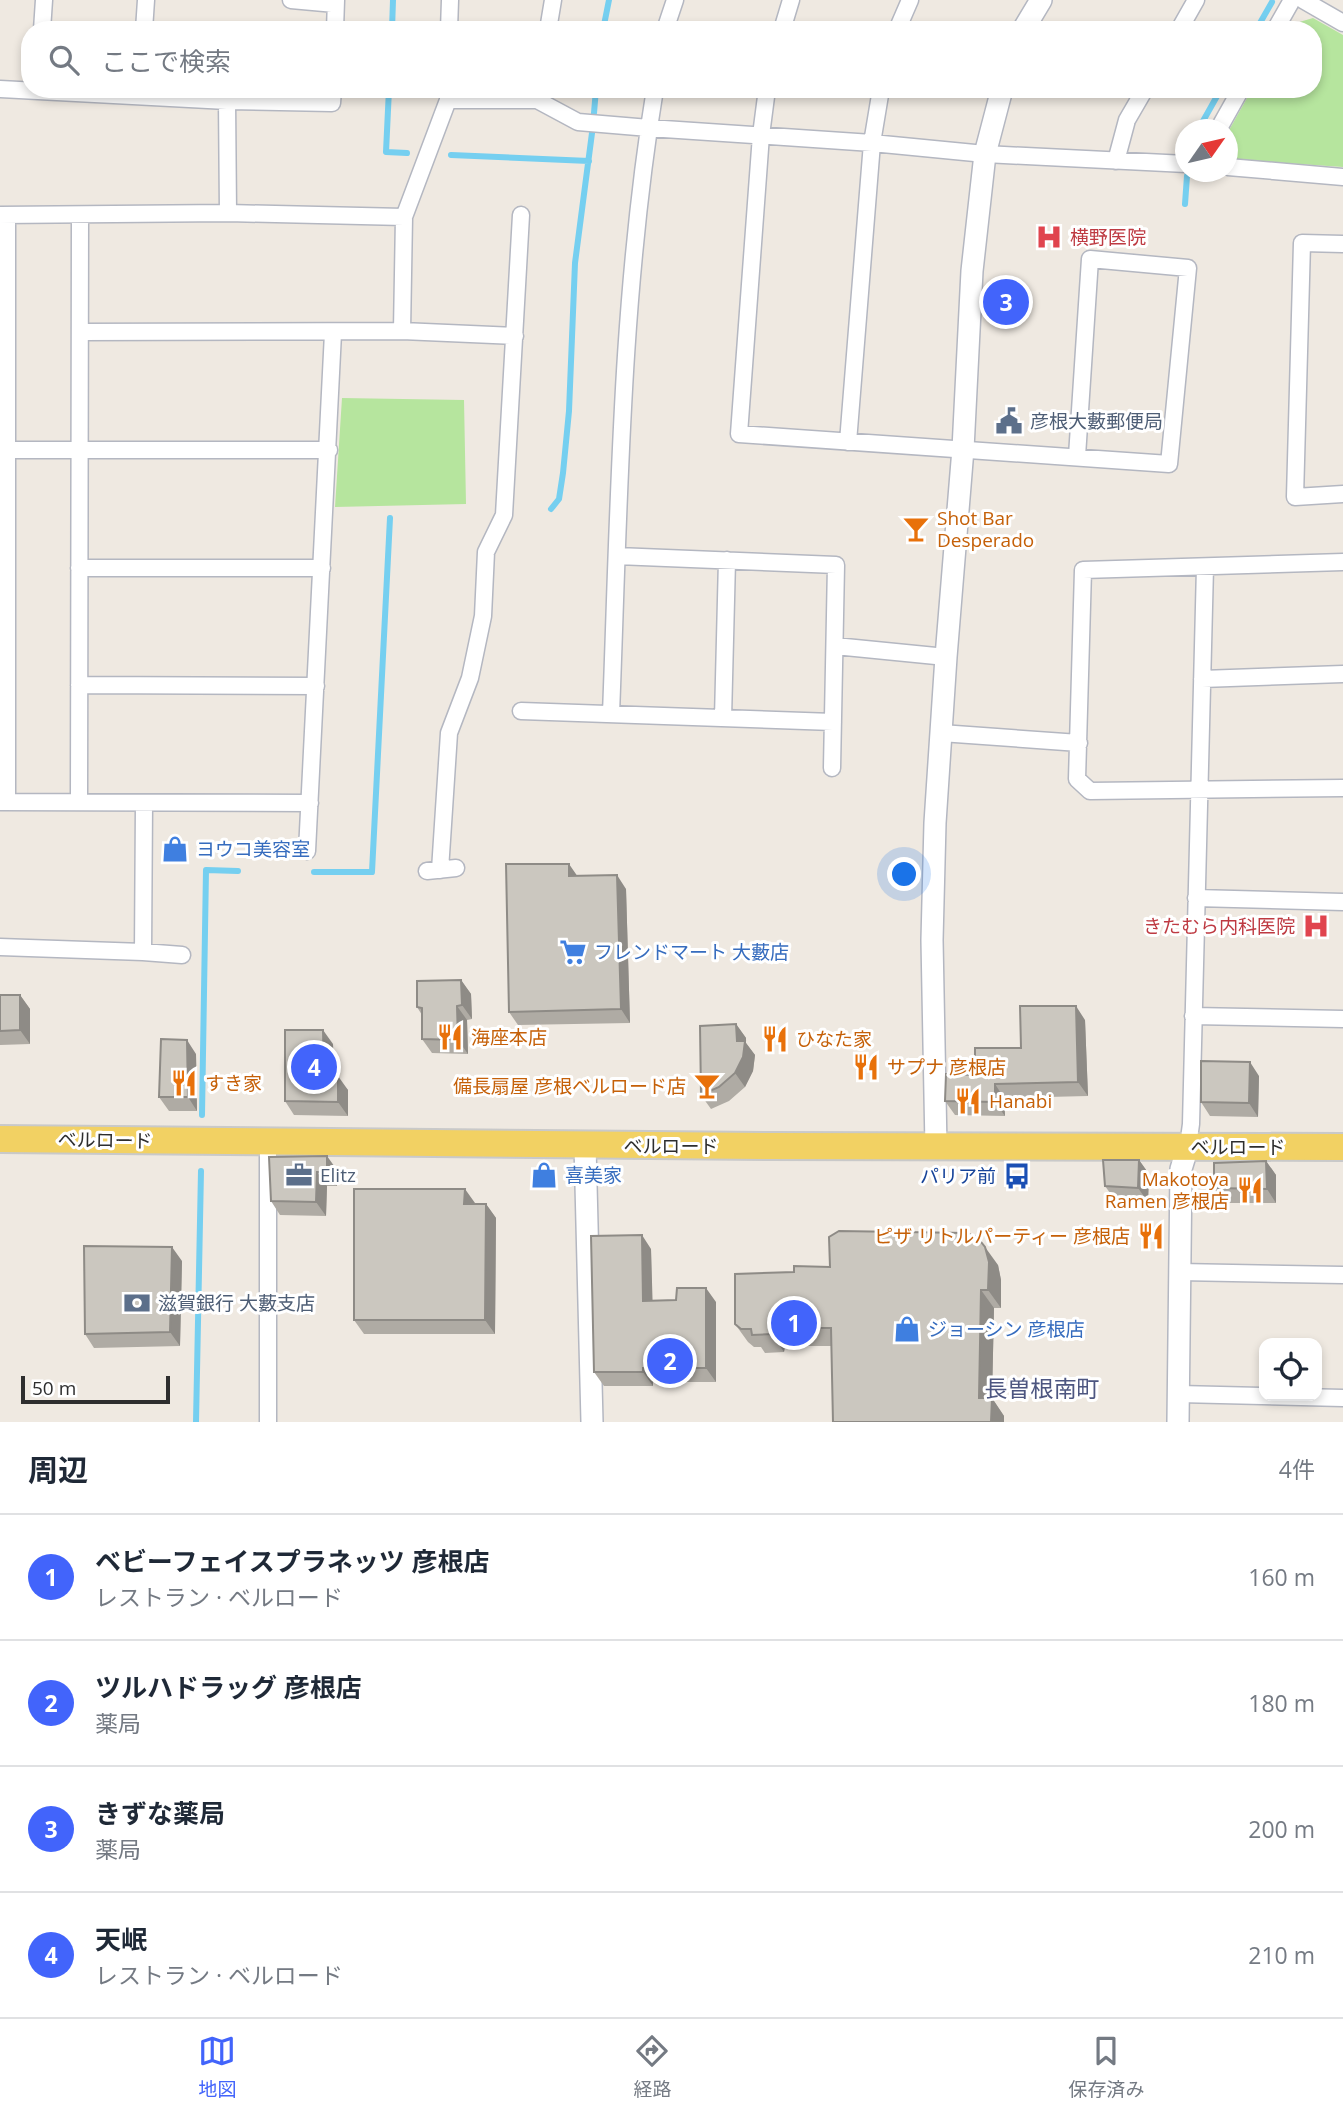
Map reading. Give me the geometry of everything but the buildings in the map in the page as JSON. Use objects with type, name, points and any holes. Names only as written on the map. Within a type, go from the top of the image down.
[{"type":"main road","name":"ベルロード","points":[[0,1139],[585,1145],[1343,1147]]},
{"type":"street","points":[[43,21],[44,0]]},
{"type":"street","points":[[145,21],[146,0]]},
{"type":"street","points":[[291,0],[336,2],[335,21]]},
{"type":"street","points":[[449,21],[450,0]]},
{"type":"street","points":[[550,21],[554,0]]},
{"type":"street","points":[[668,21],[675,0]]},
{"type":"street","points":[[785,21],[791,0]]},
{"type":"street","points":[[901,21],[910,0]]},
{"type":"street","points":[[1028,21],[1041,0]]},
{"type":"street","points":[[1184,21],[1196,0]]},
{"type":"street","points":[[1280,21],[1292,0]]},
{"type":"street","points":[[1303,0],[1343,23]]},
{"type":"street","points":[[0,89],[21,90]]},
{"type":"street","points":[[198,98],[332,103],[332,98]]},
{"type":"street","points":[[402,331],[404,217],[447,98]]},
{"type":"street","points":[[542,98],[579,122],[985,154],[1175,164]]},
{"type":"street","points":[[611,714],[629,293],[654,98]]},
{"type":"street","points":[[766,98],[739,434],[1169,464],[1188,268],[1090,259],[1077,456]]},
{"type":"street","points":[[848,442],[872,143],[880,98]]},
{"type":"street","points":[[936,1147],[932,940],[940,733],[963,449],[972,271],[985,154],[1000,98]]},
{"type":"street","points":[[1116,161],[1127,120],[1140,98]]},
{"type":"street","points":[[1224,119],[1236,98]]},
{"type":"street","points":[[227,101],[228,213]]},
{"type":"street","points":[[1238,168],[1343,177]]},
{"type":"street","points":[[310,803],[4,802],[3,215],[228,213],[404,217]]},
{"type":"street","points":[[79,802],[80,215]]},
{"type":"street","points":[[441,870],[449,733],[470,678],[483,616],[486,552],[504,515],[521,215]]},
{"type":"street","points":[[1343,244],[1302,243],[1295,497],[1343,495]]},
{"type":"street","points":[[80,332],[402,331],[515,336]]},
{"type":"street","points":[[307,851],[333,333]]},
{"type":"street","points":[[3,450],[329,450]]},
{"type":"street","points":[[617,556],[836,565],[832,768]]},
{"type":"street","points":[[723,718],[727,560]]},
{"type":"street","points":[[1343,562],[1083,570],[1077,779],[1090,791],[1343,788]]},
{"type":"street","points":[[1178,1422],[1181,1169],[1191,1124],[1205,567]]},
{"type":"street","points":[[79,568],[322,568]]},
{"type":"street","points":[[835,646],[946,657]]},
{"type":"street","points":[[1202,678],[1343,674]]},
{"type":"street","points":[[79,685],[316,686]]},
{"type":"street","points":[[520,711],[833,722]]},
{"type":"street","points":[[940,733],[1079,743]]},
{"type":"street","points":[[143,952],[144,803]]},
{"type":"street","points":[[1196,898],[1343,902]]},
{"type":"street","points":[[0,947],[182,955]]},
{"type":"street","points":[[1193,1016],[1343,1019]]},
{"type":"street","points":[[268,1142],[268,1422]]},
{"type":"street","points":[[585,1145],[592,1422]]},
{"type":"street","points":[[1179,1272],[1343,1275]]},
{"type":"street","points":[[1179,1394],[1343,1398]]},
{"type":"green space","points":[[1322,23],[1343,35],[1343,167],[1238,160],[1238,119],[1235,119],[1247,98],[1322,98]]},
{"type":"green space","points":[[342,398],[464,400],[466,504],[335,507]]},
{"type":"waterway","points":[[392,21],[393,0]]},
{"type":"waterway","points":[[605,21],[609,0]]},
{"type":"waterway","points":[[1261,21],[1272,2]]},
{"type":"waterway","points":[[389,98],[386,152],[407,153]]},
{"type":"waterway","points":[[594,113],[595,98]]},
{"type":"waterway","points":[[1204,119],[1216,98]]},
{"type":"waterway","points":[[551,509],[559,499],[563,473],[569,411],[575,263],[592,133]]},
{"type":"waterway","points":[[451,155],[589,161]]},
{"type":"waterway","points":[[1185,204],[1187,182]]},
{"type":"waterway","points":[[314,872],[372,872],[390,518]]},
{"type":"waterway","points":[[202,1115],[206,870],[238,871]]},
{"type":"waterway","points":[[196,1422],[201,1171]]},
{"type":"place","name":"横野医院","points":[[1049,237]]},
{"type":"place","name":"きずな薬局","points":[[1006,302]]},
{"type":"place","name":"彦根大藪郵便局","points":[[1009,421]]},
{"type":"place","name":"Shot Bar Desperado","points":[[916,529]]},
{"type":"place","name":"ヨウコ美容室","points":[[175,849]]},
{"type":"place","name":"きたむら内科医院","points":[[1316,926]]},
{"type":"place","name":"フレンドマート 大藪店","points":[[573,952]]},
{"type":"place","name":"海座本店","points":[[450,1037]]},
{"type":"place","name":"ひなた家","points":[[775,1039]]},
{"type":"place","name":"天岷","points":[[314,1067]]},
{"type":"place","name":"サプナ 彦根店","points":[[866,1067]]},
{"type":"place","name":"すき家","points":[[184,1083]]},
{"type":"place","name":"備長扇屋 彦根ベルロード店","points":[[707,1086]]},
{"type":"place","name":"Hanabi","points":[[968,1101]]},
{"type":"place","name":"Elitz","points":[[299,1175]]},
{"type":"place","name":"喜美家","points":[[544,1175]]},
{"type":"place","name":"パリア前","points":[[1017,1176]]},
{"type":"place","name":"Makotoya Ramen 彦根店","points":[[1250,1190]]},
{"type":"place","name":"ピザ リトルパーティー 彦根店","points":[[1151,1236]]},
{"type":"place","name":"滋賀銀行 大藪支店","points":[[137,1303]]},
{"type":"place","name":"ベビーフェイスプラネッツ 彦根店","points":[[794,1323]]},
{"type":"place","name":"ジョーシン 彦根店","points":[[907,1329]]},
{"type":"place","name":"ツルハドラッグ 彦根店","points":[[670,1361]]},
{"type":"district","name":"長曽根南町","points":[[1042,1388]]}]
